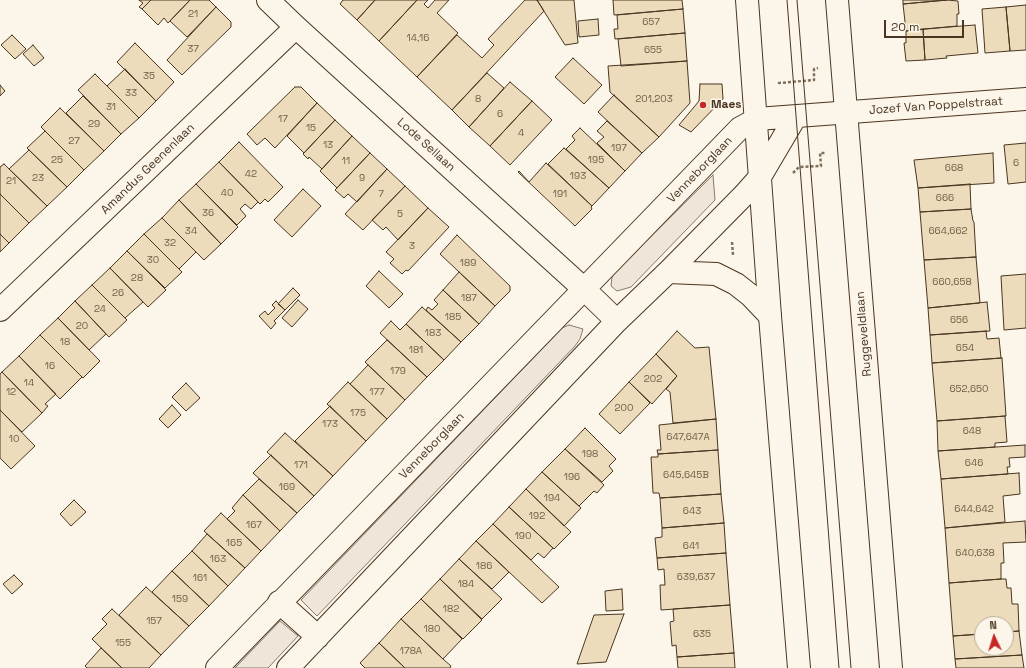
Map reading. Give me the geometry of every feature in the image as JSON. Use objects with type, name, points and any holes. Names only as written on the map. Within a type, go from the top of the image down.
[{"type":"street","name":"Lode Sellaan","points":[[268,0],[584,289]]},
{"type":"street","points":[[747,0],[770,316],[799,668]]},
{"type":"street","name":"Ruggeveldlaan","points":[[837,0],[891,668]]},
{"type":"street","name":"Amandus Geenenlaan","points":[[0,310],[296,27]]},
{"type":"street","name":"Jozef Van Poppelstraat","points":[[846,113],[1026,99]]},
{"type":"street","name":"Venneborglaan","points":[[216,668],[740,128],[756,109],[796,116],[846,113]]},
{"type":"street","points":[[288,668],[617,322],[668,272],[760,177],[796,116]]},
{"type":"street","points":[[668,272],[716,274],[736,284],[750,295],[770,316]]},
{"type":"street","points":[[584,289],[617,322]]},
{"type":"street","points":[[280,602],[318,637]]},
{"type":"path","points":[[756,109],[779,96],[779,83],[814,80],[814,68],[843,67]]},
{"type":"path","points":[[762,199],[800,167],[821,166],[820,153],[849,152]]},
{"type":"shaded area","points":[[713,175],[715,200],[631,287],[617,291],[611,286],[612,277],[615,272]]},
{"type":"shaded area","points":[[569,325],[583,329],[580,339],[575,346],[317,616],[301,600],[562,328]]},
{"type":"shaded area","points":[[280,621],[298,636],[268,668],[235,668]]},
{"type":"building","points":[[139,0],[151,0],[142,9],[139,7],[143,3]]},
{"type":"building","points":[[151,0],[190,0],[168,23],[164,18],[158,25],[142,9]]},
{"type":"building","points":[[190,0],[209,0],[216,7],[187,37],[170,21]]},
{"type":"building","points":[[343,0],[375,0],[357,20],[340,4]]},
{"type":"building","points":[[375,0],[417,0],[379,41],[357,20]]},
{"type":"building","points":[[417,0],[428,0],[424,4],[428,8],[435,0],[449,0],[437,13],[458,33],[417,77],[379,41]]},
{"type":"building","points":[[525,0],[537,0],[544,11],[452,110],[417,77],[457,35],[482,58],[494,45],[488,39]]},
{"type":"building","points":[[537,0],[574,0],[578,43],[565,45]]},
{"type":"building","points":[[613,0],[682,0],[683,9],[614,15]]},
{"type":"building","points":[[903,0],[947,0],[903,4]]},
{"type":"building","points":[[947,0],[958,1],[959,14],[957,14],[957,26],[906,31],[903,4]]},
{"type":"building","points":[[1026,5],[1026,50],[1010,51],[1006,7]]},
{"type":"building","points":[[216,7],[231,22],[231,27],[182,75],[167,60]]},
{"type":"building","points":[[1006,7],[1010,51],[985,53],[982,9]]},
{"type":"building","points":[[683,9],[685,33],[615,39],[614,29],[618,29],[617,15]]},
{"type":"building","points":[[598,19],[599,35],[579,37],[578,21]]},
{"type":"building","points":[[975,25],[978,53],[946,56],[947,58],[925,60],[923,29]]},
{"type":"building","points":[[923,29],[925,60],[906,61],[904,43],[906,43],[906,31]]},
{"type":"building","points":[[685,33],[687,61],[621,66],[618,39]]},
{"type":"building","points":[[12,35],[26,49],[15,59],[1,45]]},
{"type":"building","points":[[135,43],[174,82],[156,101],[117,62]]},
{"type":"building","points":[[33,45],[44,58],[34,66],[23,54]]},
{"type":"building","points":[[573,58],[602,85],[584,104],[555,77]]},
{"type":"building","points":[[687,61],[690,103],[659,137],[610,92],[608,66]]},
{"type":"building","points":[[125,69],[156,101],[139,118],[107,86]]},
{"type":"building","points":[[487,73],[504,88],[469,127],[452,110]]},
{"type":"building","points":[[95,74],[139,118],[121,134],[78,90]]},
{"type":"building","points":[[510,82],[532,101],[490,146],[469,127]]},
{"type":"building","points":[[700,84],[722,84],[723,99],[691,132],[679,125],[699,101]]},
{"type":"building","points":[[0,85],[5,91],[0,96]]},
{"type":"building","points":[[295,87],[301,87],[317,103],[275,148],[265,138],[257,145],[247,134]]},
{"type":"building","points":[[614,95],[659,137],[642,153],[598,112]]},
{"type":"building","points":[[83,96],[121,134],[104,151],[66,113]]},
{"type":"building","points":[[532,101],[552,120],[510,165],[490,146]]},
{"type":"building","points":[[317,103],[335,120],[304,153],[287,136]]},
{"type":"building","points":[[60,108],[104,151],[84,170],[41,127]]},
{"type":"building","points":[[335,120],[352,136],[322,169],[309,157],[308,159],[303,154]]},
{"type":"building","points":[[607,121],[642,153],[625,171],[597,143],[604,137],[597,131]]},
{"type":"building","points":[[580,128],[625,171],[609,188],[566,149],[575,140],[572,136]]},
{"type":"building","points":[[45,131],[84,170],[67,187],[27,148]]},
{"type":"building","points":[[352,136],[370,153],[337,188],[320,171]]},
{"type":"building","points":[[239,142],[283,187],[268,202],[265,199],[260,204],[219,162]]},
{"type":"building","points":[[1026,143],[1026,182],[1008,184],[1004,145]]},
{"type":"building","points":[[564,148],[609,188],[592,206],[548,164]]},
{"type":"building","points":[[29,150],[67,187],[47,206],[9,169]]},
{"type":"building","points":[[370,153],[387,169],[357,202],[348,194],[344,198],[335,190]]},
{"type":"building","points":[[993,153],[994,183],[918,188],[914,160]]},
{"type":"building","points":[[219,162],[258,202],[251,209],[245,204],[240,209],[246,216],[237,225],[196,184]]},
{"type":"building","points":[[546,163],[592,206],[592,209],[575,226],[518,172],[519,171],[529,182]]},
{"type":"building","points":[[4,164],[47,206],[29,223],[0,194],[0,167]]},
{"type":"building","points":[[387,169],[405,186],[363,230],[345,214]]},
{"type":"building","points":[[196,184],[238,227],[221,244],[179,200]]},
{"type":"building","points":[[970,184],[971,209],[920,212],[918,188]]},
{"type":"building","points":[[405,186],[428,208],[398,240],[386,227],[383,230],[372,220]]},
{"type":"building","points":[[303,189],[321,206],[292,237],[274,220]]},
{"type":"building","points":[[0,194],[29,223],[9,243],[0,234]]},
{"type":"building","points":[[179,200],[221,244],[204,260],[162,218]]},
{"type":"building","points":[[428,208],[449,227],[408,271],[406,270],[402,274],[390,263],[394,259],[386,252]]},
{"type":"building","points":[[971,209],[974,222],[976,257],[924,260],[920,212]]},
{"type":"building","points":[[162,218],[196,252],[179,269],[144,234]]},
{"type":"building","points":[[0,234],[9,243],[0,252]]},
{"type":"building","points":[[144,234],[182,272],[165,288],[127,251]]},
{"type":"building","points":[[457,235],[510,286],[510,291],[495,306],[440,254]]},
{"type":"building","points":[[127,251],[166,290],[148,307],[110,268]]},
{"type":"building","points":[[976,257],[980,303],[928,308],[924,260]]},
{"type":"building","points":[[110,268],[143,302],[125,318],[92,285]]},
{"type":"building","points":[[379,271],[403,294],[389,308],[366,286]]},
{"type":"building","points":[[459,272],[495,306],[479,324],[443,290]]},
{"type":"building","points":[[1026,274],[1026,328],[1004,330],[1001,276]]},
{"type":"building","points":[[92,285],[127,320],[109,337],[75,301]]},
{"type":"building","points":[[293,288],[300,295],[285,310],[278,304]]},
{"type":"building","points":[[443,290],[479,324],[461,342],[426,310],[428,307],[432,310],[438,304],[434,300]]},
{"type":"building","points":[[298,300],[308,309],[292,327],[282,318]]},
{"type":"building","points":[[75,301],[106,334],[89,350],[58,318]]},
{"type":"building","points":[[276,301],[285,310],[274,321],[276,323],[271,329],[259,316],[265,311],[268,315],[275,308],[272,305]]},
{"type":"building","points":[[987,302],[990,331],[930,335],[928,308]]},
{"type":"building","points":[[422,307],[461,342],[444,360],[406,324]]},
{"type":"building","points":[[58,318],[100,361],[83,378],[40,335]]},
{"type":"building","points":[[391,321],[400,330],[406,324],[444,360],[427,377],[380,333]]},
{"type":"building","points":[[677,331],[695,348],[709,347],[716,419],[673,423],[670,392],[666,389],[677,376],[656,354]]},
{"type":"building","points":[[986,331],[987,339],[999,338],[1001,358],[932,363],[930,335]]},
{"type":"building","points":[[40,335],[82,377],[60,399],[19,356]]},
{"type":"building","points":[[387,340],[427,377],[405,400],[365,362]]},
{"type":"building","points":[[656,354],[677,376],[652,404],[629,382]]},
{"type":"building","points":[[19,356],[56,394],[45,404],[48,406],[42,413],[2,372]]},
{"type":"building","points":[[1002,358],[1006,416],[937,421],[932,363]]},
{"type":"building","points":[[368,365],[405,400],[387,419],[350,384]]},
{"type":"building","points":[[2,372],[42,413],[22,432],[0,410],[0,374]]},
{"type":"building","points":[[348,382],[387,419],[366,441],[327,404]]},
{"type":"building","points":[[629,382],[650,403],[620,434],[599,414]]},
{"type":"building","points":[[186,383],[200,398],[186,411],[172,397]]},
{"type":"building","points":[[172,405],[181,415],[168,428],[159,419]]},
{"type":"building","points":[[330,406],[366,441],[333,476],[295,441]]},
{"type":"building","points":[[0,410],[35,446],[11,469],[0,458]]},
{"type":"building","points":[[1005,416],[1007,442],[995,443],[995,447],[938,451],[937,421]]},
{"type":"building","points":[[716,419],[718,450],[658,454],[657,450],[661,450],[659,425]]},
{"type":"building","points":[[585,428],[616,459],[609,466],[613,471],[602,482],[565,449]]},
{"type":"building","points":[[285,433],[333,476],[314,496],[267,452]]},
{"type":"building","points":[[1025,445],[1025,457],[1009,458],[1010,467],[1007,467],[1008,474],[941,479],[938,451]]},
{"type":"building","points":[[565,449],[604,485],[597,493],[594,491],[579,506],[542,472]]},
{"type":"building","points":[[718,450],[721,494],[660,498],[659,493],[653,493],[651,457],[658,457],[658,454]]},
{"type":"building","points":[[271,455],[314,496],[297,513],[253,473]]},
{"type":"building","points":[[542,472],[581,508],[564,526],[526,489]]},
{"type":"building","points":[[1019,473],[1020,494],[1003,496],[1005,522],[945,528],[941,479]]},
{"type":"building","points":[[259,479],[297,513],[280,531],[243,495]]},
{"type":"building","points":[[526,489],[571,532],[554,549],[509,507]]},
{"type":"building","points":[[721,494],[724,523],[662,528],[660,498]]},
{"type":"building","points":[[243,495],[280,531],[261,551],[227,519],[235,511],[232,508]]},
{"type":"building","points":[[74,500],[86,512],[71,526],[60,514]]},
{"type":"building","points":[[509,507],[553,548],[544,558],[538,553],[531,560],[493,524]]},
{"type":"building","points":[[221,513],[261,551],[245,568],[204,531]]},
{"type":"building","points":[[1025,521],[1026,542],[1003,543],[1004,563],[1001,563],[1001,579],[949,583],[945,528]]},
{"type":"building","points":[[724,523],[726,553],[657,558],[655,538],[662,537],[662,528]]},
{"type":"building","points":[[493,524],[559,587],[542,603],[476,541]]},
{"type":"building","points":[[207,534],[245,568],[228,586],[192,551]]},
{"type":"building","points":[[476,541],[509,572],[492,589],[459,559]]},
{"type":"building","points":[[192,551],[228,586],[209,606],[172,571]]},
{"type":"building","points":[[726,553],[730,605],[661,610],[660,585],[665,585],[664,569],[658,570],[657,558]]},
{"type":"building","points":[[459,559],[502,599],[482,619],[440,579]]},
{"type":"building","points":[[172,571],[209,606],[189,626],[152,592]]},
{"type":"building","points":[[14,575],[23,584],[12,594],[3,584]]},
{"type":"building","points":[[440,579],[482,620],[463,639],[421,599]]},
{"type":"building","points":[[1006,579],[1007,588],[1011,588],[1012,604],[1018,604],[1019,631],[1014,631],[1014,616],[974,616],[974,635],[953,636],[949,583]]},
{"type":"building","points":[[146,587],[189,626],[161,655],[119,615]]},
{"type":"building","points":[[622,589],[623,610],[606,611],[605,591]]},
{"type":"building","points":[[421,599],[462,639],[443,659],[401,619]]},
{"type":"building","points":[[730,605],[734,653],[677,657],[676,645],[672,646],[670,622],[674,621],[673,609]]},
{"type":"building","points":[[112,609],[161,655],[149,668],[122,668],[92,639],[107,624],[102,619]]},
{"type":"building","points":[[624,614],[606,662],[577,664],[594,615]]},
{"type":"building","points":[[401,619],[451,666],[450,668],[405,668],[379,643]]},
{"type":"building","points":[[1014,631],[1019,631],[1022,655],[1014,655]]},
{"type":"building","points":[[974,635],[974,656],[1005,656],[955,659],[953,636]]},
{"type":"building","points":[[379,643],[405,668],[365,668],[360,663]]},
{"type":"building","points":[[101,648],[122,668],[87,668],[85,666]]},
{"type":"building","points":[[734,653],[735,668],[678,668],[677,657]]},
{"type":"building","points":[[1022,655],[1024,668],[956,668],[955,659]]},
{"type":"tram line","points":[[787,0],[839,668]]},
{"type":"tram line","points":[[797,0],[851,668]]},
{"type":"place","name":"Maes","points":[[703,105]]}]
